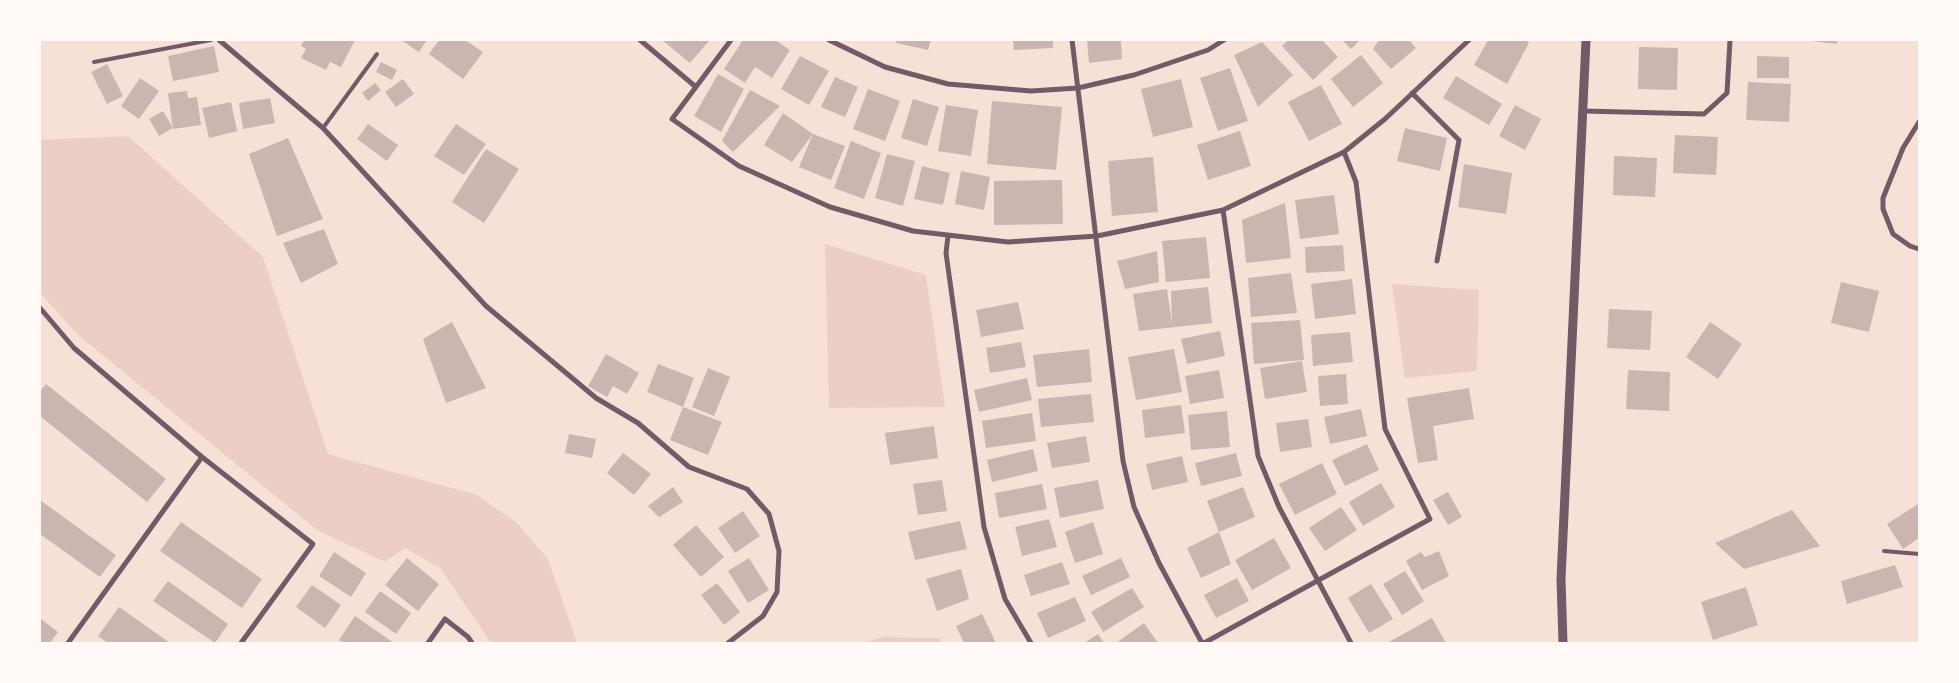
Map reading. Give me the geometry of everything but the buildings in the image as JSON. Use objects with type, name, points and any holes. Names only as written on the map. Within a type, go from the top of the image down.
[{"type":"street","points":[[220,40],[323,128],[486,306],[596,398],[638,423],[690,468],[747,489],[769,514],[779,551],[777,592],[762,616],[728,643]]},
{"type":"street","points":[[640,40],[696,87]]},
{"type":"street","points":[[731,40],[672,119],[739,166],[830,207],[913,232],[1008,242],[1097,236],[1223,210],[1344,152],[1412,94],[1469,40]]},
{"type":"street","points":[[829,40],[885,67],[948,84],[1031,91],[1078,88],[1134,75],[1208,50],[1224,40]]},
{"type":"street","points":[[1072,40],[1123,461],[1134,507],[1159,563],[1203,643],[1430,519],[1385,429],[1356,182],[1344,152]]},
{"type":"street","points":[[1563,643],[1561,579],[1586,40]]},
{"type":"street","points":[[1583,111],[1704,114],[1727,93],[1730,40]]},
{"type":"street","points":[[1412,94],[1459,140],[1437,261]]},
{"type":"street","points":[[1919,122],[1903,148],[1883,198],[1883,209],[1894,234],[1910,246],[1919,248]]},
{"type":"street","points":[[1223,210],[1258,456],[1279,507],[1351,643]]},
{"type":"street","points":[[948,236],[946,253],[984,527],[1005,599],[1031,643]]},
{"type":"street","points":[[40,308],[74,348],[202,457],[313,544],[241,643]]},
{"type":"street","points":[[68,643],[202,457]]},
{"type":"street","points":[[428,643],[445,619],[468,637],[472,643]]},
{"type":"lane","points":[[94,62],[211,40]]},
{"type":"lane","points":[[323,128],[377,54]]},
{"type":"lane","points":[[1884,552],[1919,554]]},
{"type":"shaded area","points":[[128,136],[263,257],[328,454],[477,495],[517,523],[548,559],[577,643],[491,643],[440,568],[405,548],[385,562],[317,530],[78,335],[40,293],[40,140]]},
{"type":"shaded area","points":[[825,244],[926,275],[945,407],[829,408]]},
{"type":"shaded area","points":[[1392,284],[1479,290],[1477,371],[1405,378]]},
{"type":"shaded area","points":[[883,637],[939,638],[942,643],[863,643]]}]
